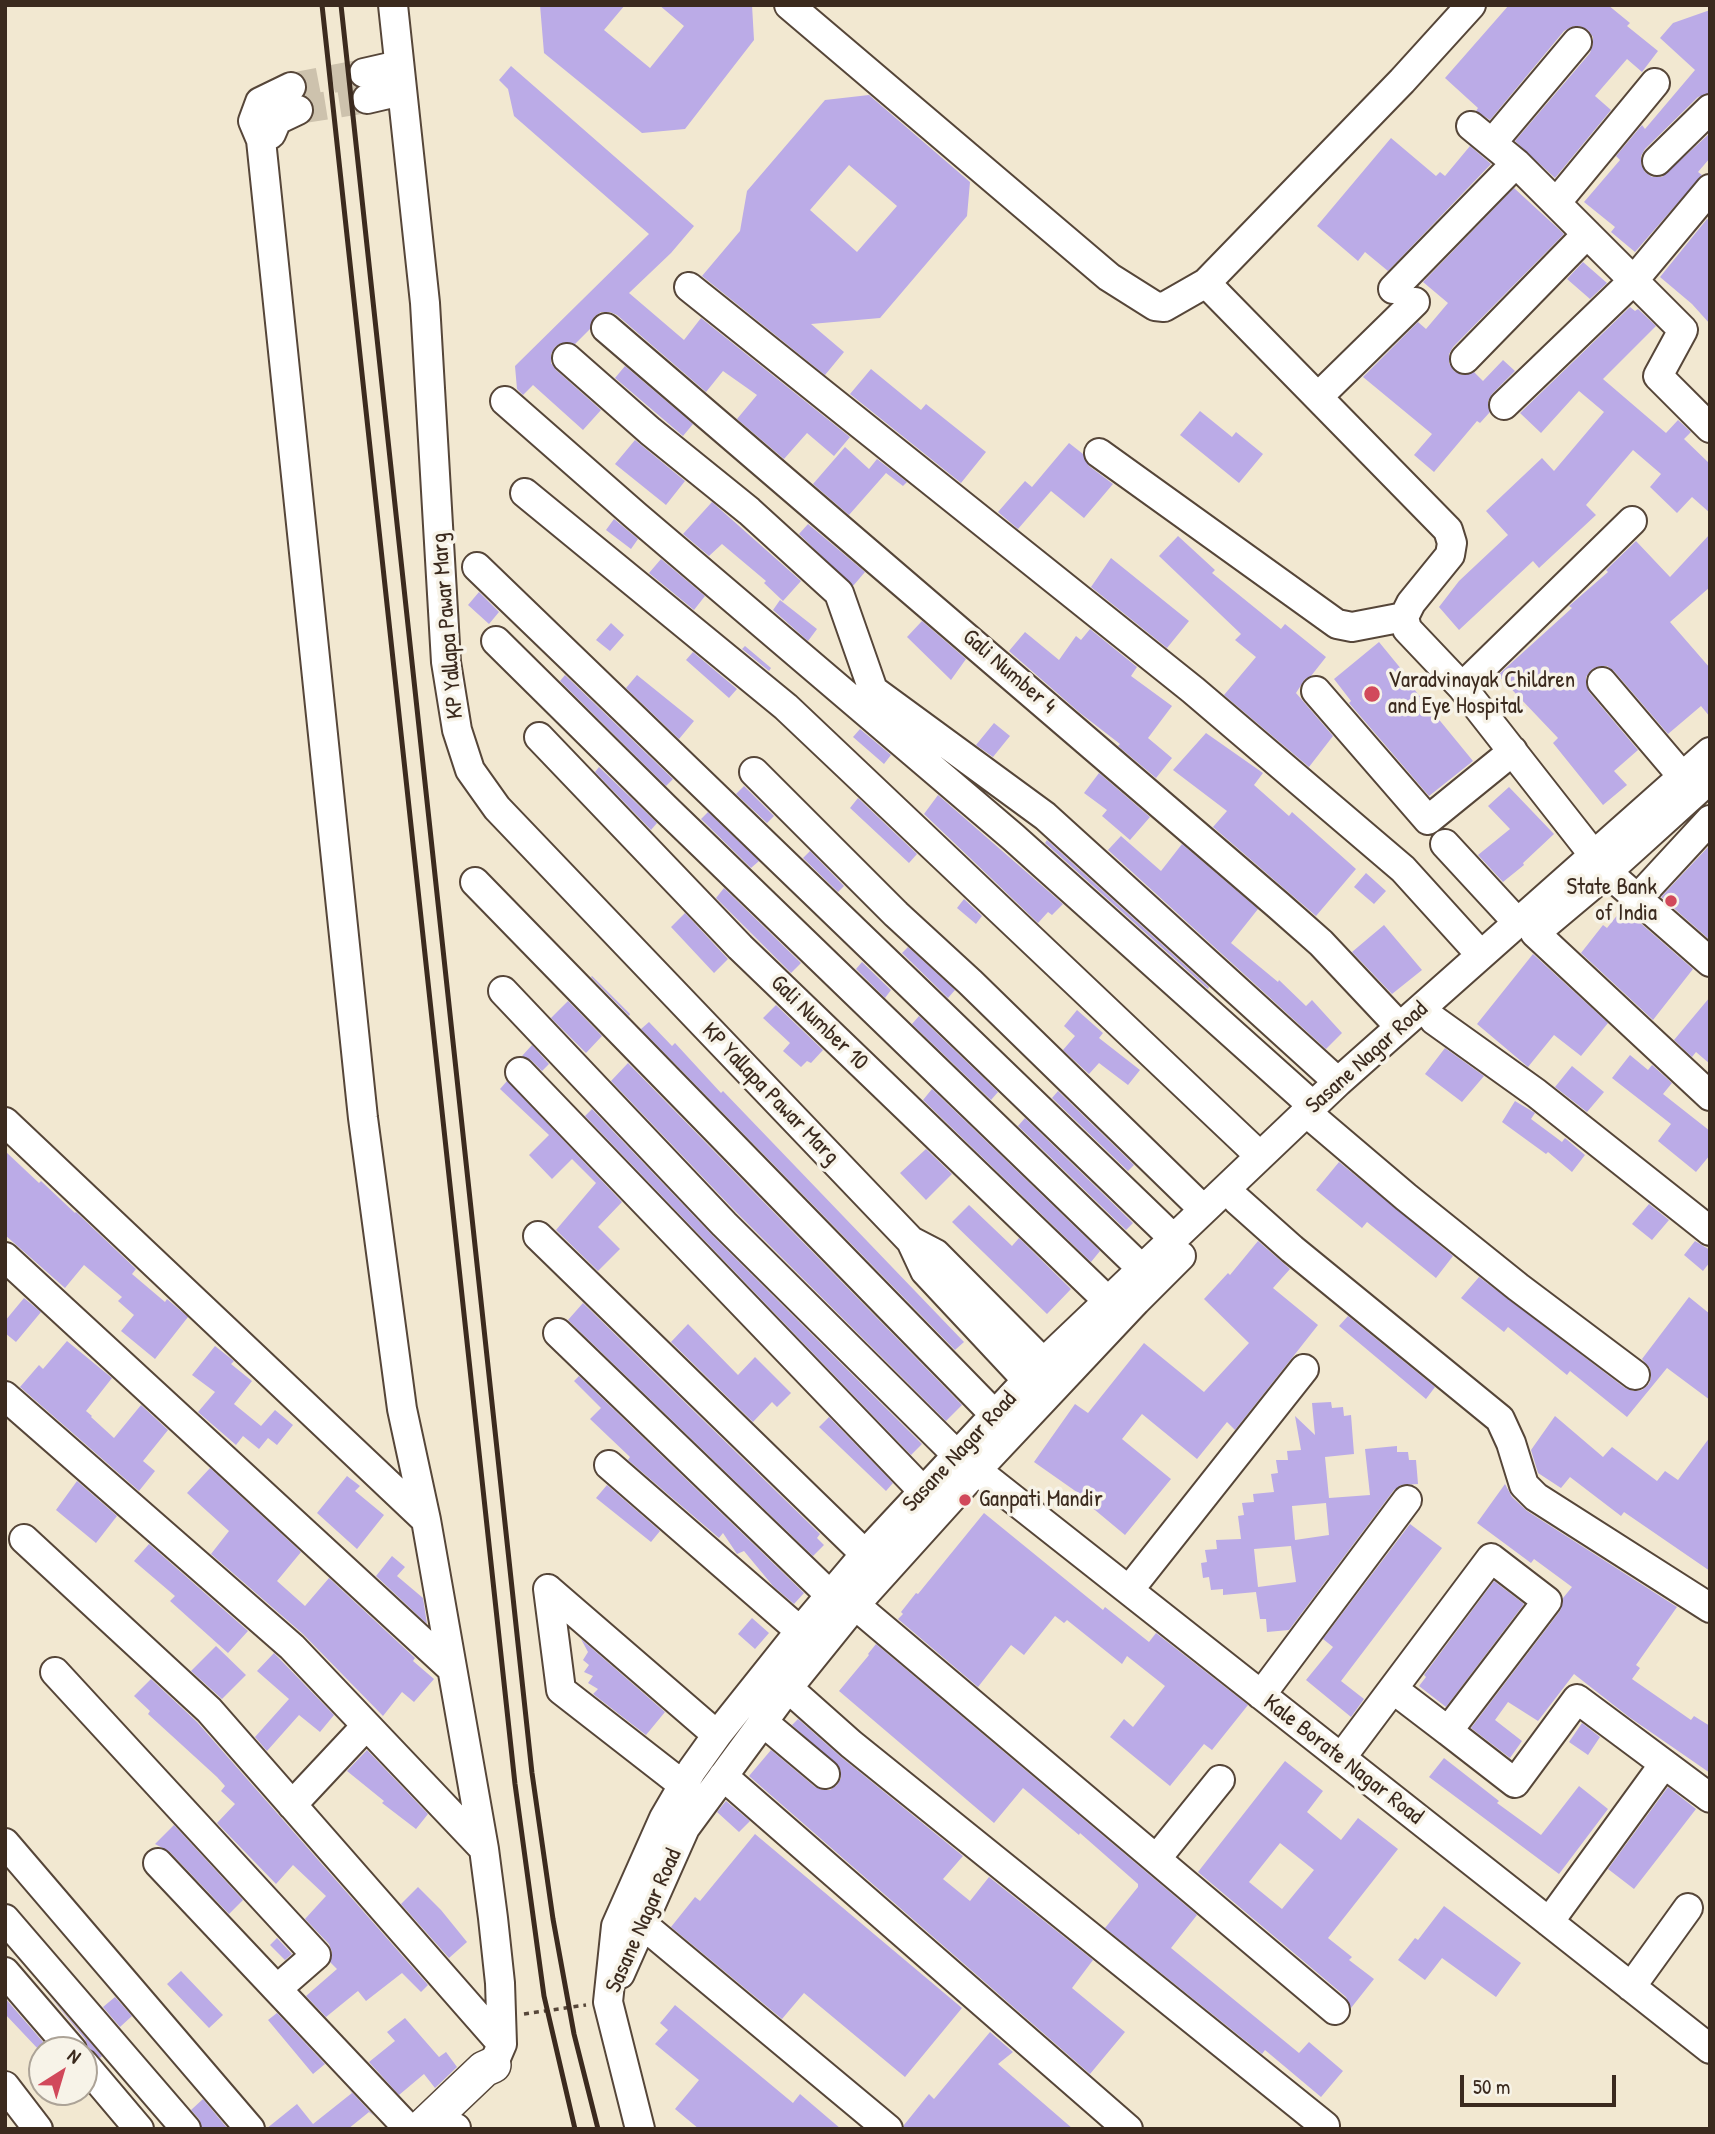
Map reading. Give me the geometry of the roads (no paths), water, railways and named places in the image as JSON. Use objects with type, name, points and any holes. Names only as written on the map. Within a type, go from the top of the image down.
[{"type":"main road","points":[[456,2129],[491,2076],[499,2042]]},
{"type":"main road","points":[[421,2129],[484,2069],[499,2042]]},
{"type":"street","name":"KP Yallapa Pawar Marg","points":[[393,5],[425,303],[446,662],[457,730],[470,770],[497,808],[911,1241],[925,1270],[1044,1380]]},
{"type":"street","points":[[789,5],[1109,277],[1155,306],[1164,307],[1206,283],[1402,81],[1471,5]]},
{"type":"street","points":[[1577,42],[1482,134],[1516,163],[1683,330],[1658,376],[1710,428]]},
{"type":"street","points":[[365,86],[400,78]]},
{"type":"street","points":[[1556,203],[1655,83]]},
{"type":"street","points":[[295,99],[260,102],[253,121],[261,140],[363,1118],[402,1409],[426,1520],[484,1849],[500,1983],[499,2042]]},
{"type":"street","points":[[1657,161],[1710,109]]},
{"type":"street","points":[[1319,396],[1516,163]]},
{"type":"street","points":[[1504,405],[1634,280],[1710,189]]},
{"type":"street","points":[[1465,359],[1587,234]]},
{"type":"street","points":[[1206,283],[1448,530],[1452,543],[1450,555],[1411,603],[1404,617],[1407,629],[1462,687],[1513,751],[1599,870],[1710,974]]},
{"type":"street","points":[[689,287],[1193,690],[1402,869],[1481,956]]},
{"type":"street","name":"Gali Number 4","points":[[606,328],[1278,905],[1321,943],[1400,1027]]},
{"type":"street","points":[[567,358],[650,431],[749,511],[839,593],[873,690],[1045,816],[1338,1082]]},
{"type":"street","points":[[505,401],[1023,845],[1312,1115],[1518,1287],[1635,1375]]},
{"type":"street","points":[[1099,453],[1337,624],[1352,627],[1404,617]]},
{"type":"street","points":[[525,493],[786,707],[1260,1156]]},
{"type":"street","points":[[1462,687],[1632,521]]},
{"type":"street","points":[[477,567],[1173,1238]]},
{"type":"street","points":[[496,641],[674,818],[1141,1268]]},
{"type":"street","points":[[1602,682],[1682,776]]},
{"type":"street","points":[[1316,691],[1428,820],[1513,751]]},
{"type":"street","name":"Gali Number 10","points":[[539,737],[740,947],[1107,1300]]},
{"type":"street","name":"Sasane Nagar Road","points":[[1599,870],[1682,776],[1710,752]]},
{"type":"street","points":[[754,772],[896,914],[970,982],[1203,1209]]},
{"type":"street","name":"Sasane Nagar Road","points":[[608,2003],[616,1926],[664,1818],[717,1735],[800,1631],[843,1600],[1044,1380],[1107,1300],[1203,1209],[1260,1156],[1434,1020],[1527,928],[1710,779]]},
{"type":"street","points":[[1637,899],[1710,820]]},
{"type":"street","points":[[1445,844],[1527,928],[1710,1096]]},
{"type":"street","points":[[1599,870],[1710,962]]},
{"type":"street","points":[[475,882],[994,1413]]},
{"type":"street","name":"Sasane Nagar Road","points":[[608,2003],[685,1828],[788,1688],[843,1600],[866,1554],[923,1492],[966,1463],[994,1413],[1044,1380],[1136,1301],[1237,1200],[1338,1082],[1481,956],[1527,928]]},
{"type":"street","name":"Kale Borate Nagar Road","points":[[503,991],[724,1224],[966,1463],[1710,2049]]},
{"type":"street","points":[[1434,1020],[1536,1093],[1710,1231]]},
{"type":"street","points":[[520,1072],[923,1492]]},
{"type":"street","points":[[5,1122],[426,1520]]},
{"type":"street","points":[[1237,1200],[1292,1250],[1500,1419],[1511,1443],[1524,1485],[1536,1497],[1710,1608]]},
{"type":"street","points":[[538,1237],[866,1554]]},
{"type":"street","points":[[5,1257],[451,1668]]},
{"type":"street","points":[[558,1333],[843,1600],[1157,1858],[1212,1908],[1335,2010]]},
{"type":"street","points":[[1129,1590],[1304,1369]]},
{"type":"street","points":[[5,1396],[292,1647],[484,1849]]},
{"type":"street","points":[[609,1465],[800,1631]]},
{"type":"street","points":[[1261,1695],[1407,1500]]},
{"type":"street","points":[[24,1539],[209,1710],[499,2042]]},
{"type":"street","points":[[1341,1758],[1491,1558],[1547,1601],[1448,1731]]},
{"type":"street","points":[[683,1785],[561,1690],[548,1589],[717,1735]]},
{"type":"street","points":[[55,1672],[316,1955],[277,1989]]},
{"type":"street","points":[[788,1688],[851,1744],[1325,2126]]},
{"type":"street","points":[[1392,1689],[1516,1783],[1577,1699],[1710,1798]]},
{"type":"street","points":[[763,1722],[825,1774]]},
{"type":"street","points":[[292,1805],[366,1726]]},
{"type":"street","points":[[1549,1922],[1664,1764]]},
{"type":"street","points":[[723,1776],[1128,2129]]},
{"type":"street","points":[[1157,1858],[1220,1780]]},
{"type":"street","points":[[5,1843],[250,2129]]},
{"type":"street","points":[[158,1863],[409,2129]]},
{"type":"street","points":[[1631,1987],[1688,1908]]},
{"type":"street","points":[[5,1919],[186,2129]]},
{"type":"street","points":[[639,1930],[858,2129]]},
{"type":"street","points":[[639,1930],[888,2129]]},
{"type":"street","points":[[5,1972],[60,2036]]},
{"type":"street","points":[[608,2003],[640,2129]]},
{"type":"street","points":[[98,2081],[139,2129]]},
{"type":"street","points":[[5,2086],[40,2129],[50,2122],[55,2129]]},
{"type":"tunnel","points":[[291,87],[364,73]]},
{"type":"tunnel","points":[[298,110],[367,99]]},
{"type":"railway","points":[[322,5],[515,1784],[544,1996],[575,2129]]},
{"type":"railway","points":[[341,5],[532,1773],[553,1919],[574,2034],[598,2129]]},
{"type":"place","name":"Varadvinayak Children and Eye Hospital","points":[[1372,694]]},
{"type":"place","name":"State Bank of India","points":[[1671,901]]},
{"type":"place","name":"Ganpati Mandir","points":[[965,1500]]}]
